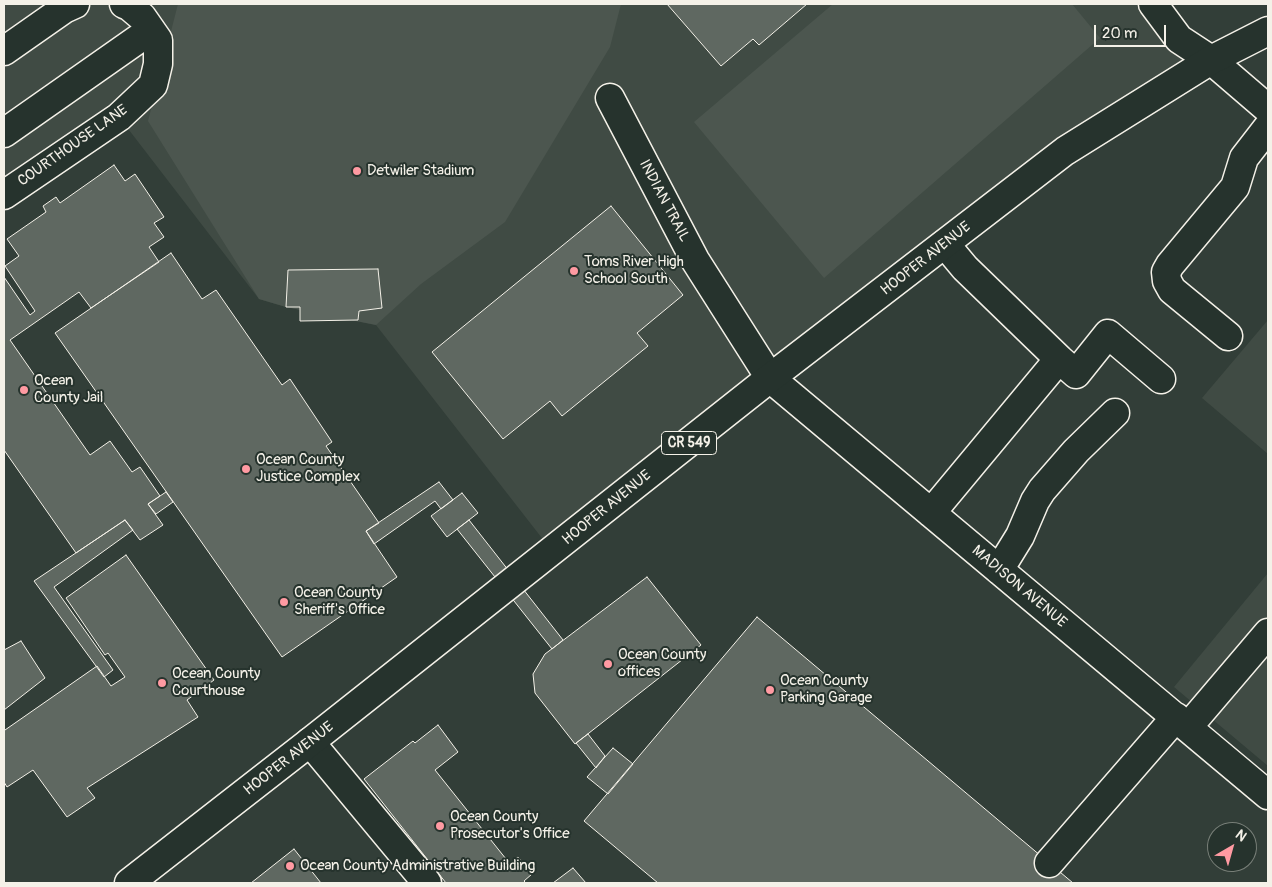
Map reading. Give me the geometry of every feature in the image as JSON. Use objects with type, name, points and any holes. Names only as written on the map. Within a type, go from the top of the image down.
[{"type":"main road","points":[[4,51],[64,9],[75,4]]},
{"type":"main road","points":[[1153,4],[1179,40],[1211,60],[1268,109]]},
{"type":"main road","points":[[4,133],[139,17]]},
{"type":"main road","name":"COURTHOUSE LANE","points":[[4,195],[119,116],[153,85],[158,64],[158,40],[139,17]]},
{"type":"main road","name":"HOOPER AVENUE","points":[[129,883],[770,378],[1065,151],[1211,60],[1268,31]]},
{"type":"main road","name":"INDIAN TRAIL","points":[[610,98],[695,260],[770,378]]},
{"type":"main road","points":[[1228,336],[1172,290],[1167,281],[1166,272],[1234,187],[1244,158],[1268,126]]},
{"type":"main road","points":[[945,244],[964,268],[1059,360],[1076,374],[1108,334],[1161,379]]},
{"type":"main road","points":[[931,513],[1059,360]]},
{"type":"main road","name":"MADISON AVENUE","points":[[770,378],[1268,795]]},
{"type":"main road","points":[[999,570],[1020,536],[1035,501],[1046,484],[1115,413]]},
{"type":"main road","points":[[1049,863],[1268,632]]},
{"type":"main road","points":[[310,742],[427,883]]},
{"type":"shaded area","name":"Toms River High School South","points":[[4,4],[1153,4],[1211,60],[1065,151],[552,551],[376,325],[286,307],[259,299],[119,117],[4,195]]},
{"type":"shaded area","name":"Detwiler Stadium","points":[[178,4],[621,4],[610,47],[505,222],[421,284],[376,325],[286,307],[259,299],[148,121]]},
{"type":"shaded area","points":[[833,4],[1072,4],[1100,38],[824,278],[694,122]]},
{"type":"shaded area","points":[[1268,320],[1268,454],[1202,398]]},
{"type":"shaded area","points":[[1268,573],[1268,766],[1174,687]]},
{"type":"building","points":[[667,4],[807,4],[759,45],[753,39],[721,66]]},
{"type":"building","name":"Ocean County Jail","points":[[114,165],[125,181],[135,174],[164,217],[154,223],[164,237],[149,247],[159,262],[91,308],[79,292],[10,340],[90,455],[110,441],[132,472],[140,467],[160,496],[148,504],[163,525],[140,540],[125,520],[76,553],[4,450],[4,277],[30,315],[35,311],[5,266],[19,256],[7,239],[46,212],[43,206],[56,197],[60,203]]},
{"type":"building","points":[[611,206],[683,295],[637,333],[648,346],[562,416],[550,401],[503,439],[432,352]]},
{"type":"building","name":"Ocean County Justice Complex","points":[[171,253],[202,299],[216,290],[282,385],[290,379],[332,442],[326,446],[379,523],[366,531],[397,577],[282,657],[55,333]]},
{"type":"building","points":[[378,269],[382,308],[359,311],[358,320],[300,321],[300,307],[286,307],[288,270]]},
{"type":"building","points":[[439,482],[453,500],[441,509],[435,501],[374,544],[366,531]]},
{"type":"building","points":[[166,492],[173,502],[156,514],[148,504]]},
{"type":"building","points":[[462,493],[478,513],[447,537],[431,516]]},
{"type":"building","points":[[125,520],[133,530],[54,587],[113,670],[104,677],[34,581]]},
{"type":"building","points":[[469,520],[563,640],[552,649],[457,529]]},
{"type":"building","name":"Ocean County Courthouse","points":[[126,555],[214,680],[187,700],[198,717],[87,788],[95,798],[67,817],[33,770],[7,787],[4,782],[4,729],[97,666],[111,686],[125,677],[108,653],[105,655],[66,598]]},
{"type":"building","name":"Ocean County offices","points":[[647,577],[701,645],[575,744],[535,693],[533,674],[545,654]]},
{"type":"building","name":"Ocean County Parking Garage","points":[[757,617],[1073,883],[658,883],[584,821]]},
{"type":"building","points":[[21,641],[45,678],[4,710],[4,650]]},
{"type":"building","name":"Ocean County Prosecutor's Office","points":[[438,725],[458,752],[435,770],[510,864],[518,857],[532,874],[524,881],[526,883],[446,883],[364,779],[413,741],[415,743]]},
{"type":"building","points":[[588,734],[605,756],[596,768],[576,743]]},
{"type":"building","points":[[613,748],[633,764],[608,794],[587,777]]},
{"type":"building","name":"Ocean County Administrative Building","points":[[294,849],[321,883],[251,883]]},
{"type":"building","name":"Ocean County Prosecutor's Office","points":[[573,868],[586,883],[553,883]]},
{"type":"place","name":"Detwiler Stadium","points":[[357,171]]},
{"type":"place","name":"Toms River High School South","points":[[574,271]]},
{"type":"place","name":"Ocean County Jail","points":[[24,390]]},
{"type":"place","name":"Ocean County Justice Complex","points":[[246,469]]},
{"type":"place","name":"Ocean County Sheriff's Office","points":[[284,602]]},
{"type":"place","name":"Ocean County offices","points":[[608,664]]},
{"type":"place","name":"Ocean County Courthouse","points":[[162,683]]},
{"type":"place","name":"Ocean County Parking Garage","points":[[770,690]]},
{"type":"place","name":"Ocean County Prosecutor's Office","points":[[440,826]]},
{"type":"place","name":"Ocean County Administrative Building","points":[[290,866]]}]
